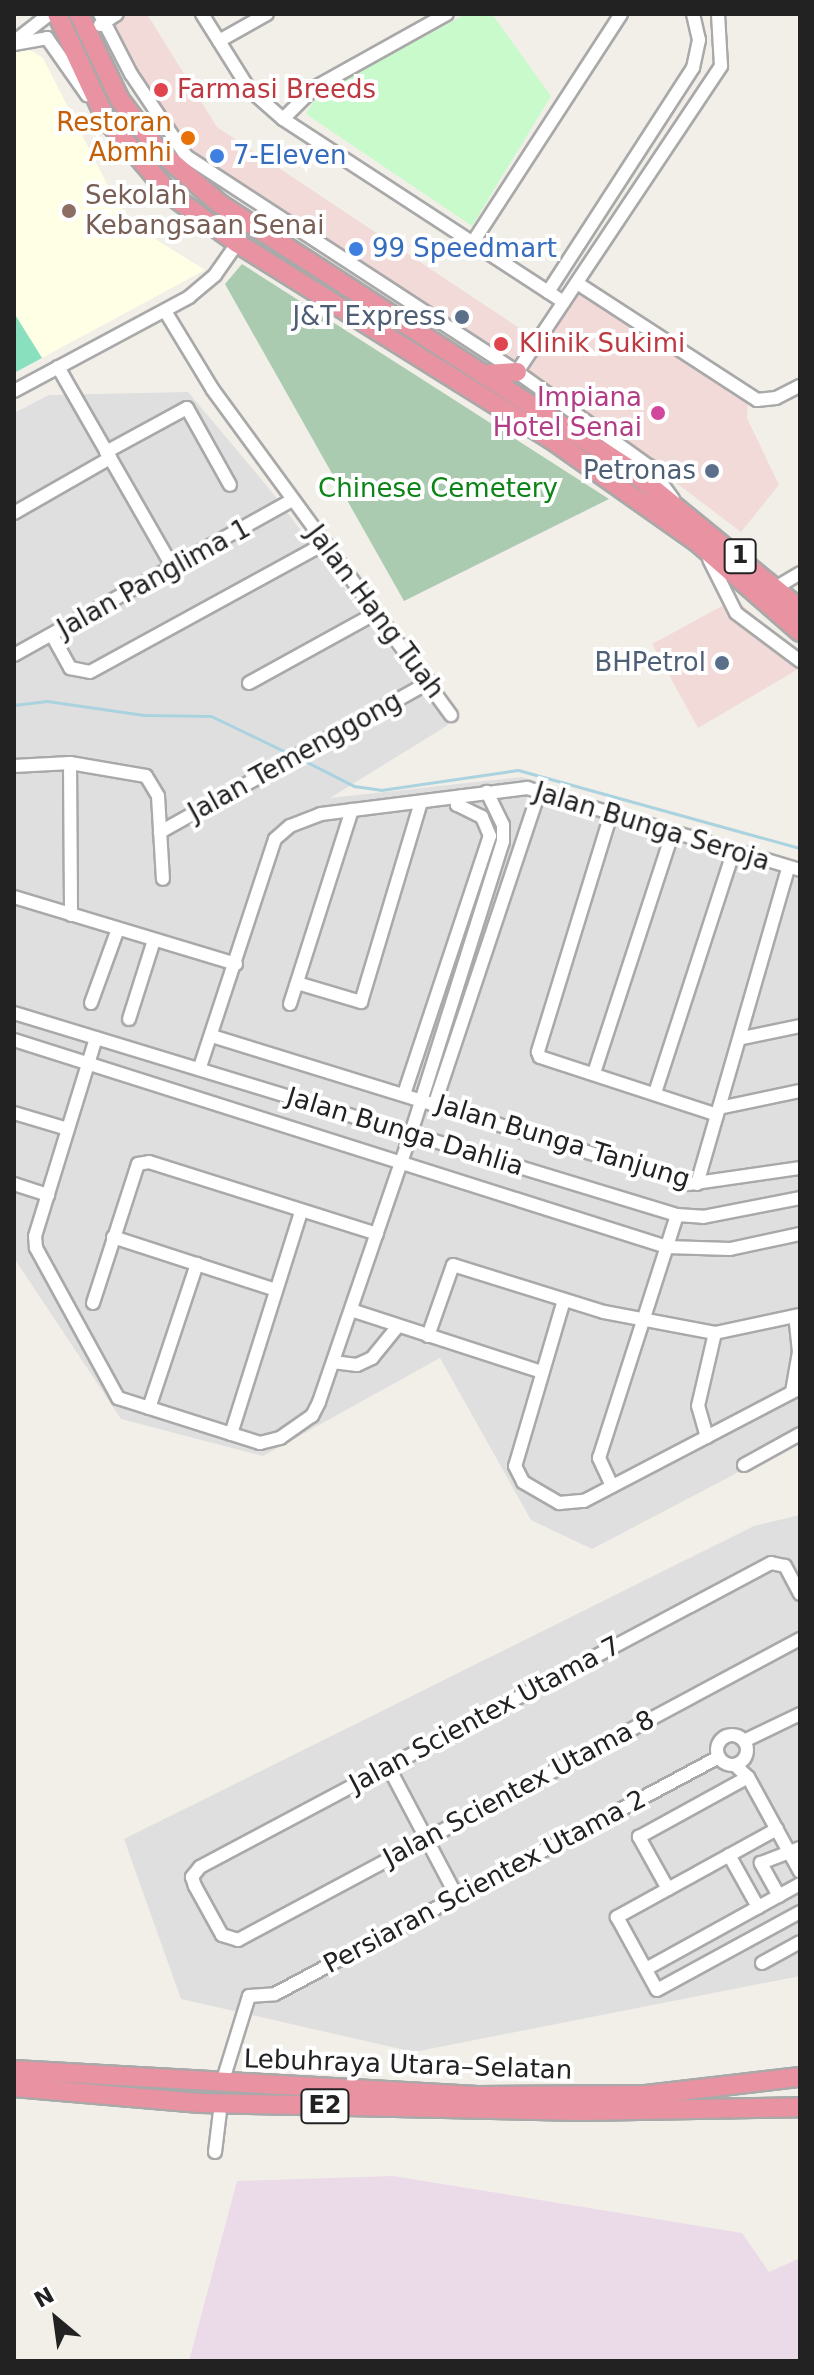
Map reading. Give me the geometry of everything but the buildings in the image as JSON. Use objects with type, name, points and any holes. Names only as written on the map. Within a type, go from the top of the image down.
[{"type":"highway","name":"1","points":[[57,14],[106,119],[171,195],[237,243],[551,439],[697,542],[800,632]]},
{"type":"highway","name":"1","points":[[83,23],[120,100],[158,150],[220,204],[476,371],[562,423],[677,507],[800,609]]},
{"type":"highway","points":[[476,371],[503,376],[517,372]]},
{"type":"highway","name":"Lebuhraya Utara–Selatan","points":[[14,2070],[353,2093],[491,2096],[646,2095],[800,2077]]},
{"type":"highway","name":"Lebuhraya Utara–Selatan","points":[[14,2087],[262,2105],[565,2111],[800,2107]]},
{"type":"street","points":[[14,42],[49,14]]},
{"type":"street","points":[[83,23],[117,14]]},
{"type":"street","points":[[202,14],[249,89],[283,119],[564,302]]},
{"type":"street","points":[[219,41],[267,14]]},
{"type":"street","points":[[283,119],[314,88],[447,14]]},
{"type":"street","points":[[473,242],[621,14]]},
{"type":"street","points":[[548,292],[693,68],[699,40],[693,14]]},
{"type":"street","points":[[517,372],[721,66],[718,14]]},
{"type":"street","points":[[102,18],[169,136],[186,156],[517,372],[649,466],[677,507]]},
{"type":"street","points":[[14,42],[47,38],[106,119]]},
{"type":"street","points":[[14,391],[165,311],[210,280],[237,243]]},
{"type":"street","points":[[577,283],[757,400],[776,398],[800,386]]},
{"type":"street","name":"Jalan Hang Tuah","points":[[165,311],[213,390],[324,544],[430,682],[451,715]]},
{"type":"street","points":[[58,367],[173,568]]},
{"type":"street","points":[[14,513],[187,408],[230,485]]},
{"type":"street","name":"Jalan Panglima 1","points":[[14,655],[293,500]]},
{"type":"street","points":[[697,542],[718,571],[736,613],[800,661]]},
{"type":"street","points":[[52,635],[70,668],[90,672],[324,544]]},
{"type":"street","points":[[777,587],[800,573]]},
{"type":"street","points":[[249,683],[376,613]]},
{"type":"street","name":"Jalan Temenggong","points":[[160,832],[430,682]]},
{"type":"street","points":[[70,763],[71,915]]},
{"type":"street","points":[[14,766],[70,763],[146,776],[158,796],[163,879]]},
{"type":"street","name":"Jalan Bunga Seroja","points":[[236,964],[274,842],[302,821],[352,810],[460,797],[513,787],[539,792],[794,869]]},
{"type":"street","points":[[96,1038],[48,1195],[36,1248],[118,1398],[231,1434],[267,1442],[298,1428],[312,1416],[333,1362],[411,1133],[503,842],[503,825],[487,792]]},
{"type":"street","points":[[435,1103],[539,792]]},
{"type":"street","points":[[404,1094],[490,836],[482,817],[457,805],[460,797]]},
{"type":"street","points":[[297,983],[361,1002],[421,802]]},
{"type":"street","points":[[290,1004],[352,810]]},
{"type":"street","points":[[611,814],[538,1045],[540,1057],[718,1111],[800,1091]]},
{"type":"street","points":[[594,1073],[673,832]]},
{"type":"street","points":[[655,1093],[734,850]]},
{"type":"street","points":[[697,1184],[794,869]]},
{"type":"street","points":[[14,897],[236,964],[200,1067]]},
{"type":"street","points":[[91,1003],[118,929]]},
{"type":"street","points":[[129,1019],[154,940]]},
{"type":"street","name":"Jalan Bunga Dahlia","points":[[14,1013],[200,1067],[677,1215],[703,1217],[800,1198]]},
{"type":"street","points":[[743,1038],[800,1026]]},
{"type":"street","name":"Jalan Bunga Tanjung","points":[[212,1036],[697,1184],[800,1168]]},
{"type":"street","points":[[14,1040],[89,1060],[667,1247],[730,1249],[800,1234]]},
{"type":"street","points":[[14,1113],[68,1129]]},
{"type":"street","points":[[93,1303],[138,1164],[149,1162],[377,1234]]},
{"type":"street","points":[[14,1184],[48,1195]]},
{"type":"street","points":[[231,1434],[301,1212]]},
{"type":"street","points":[[612,1486],[599,1458],[677,1215]]},
{"type":"street","points":[[113,1237],[276,1290]]},
{"type":"street","points":[[149,1408],[197,1264]]},
{"type":"street","points":[[428,1336],[453,1265],[641,1321],[715,1333],[798,1316],[796,1390],[584,1501],[559,1503],[523,1482],[515,1466],[564,1300]]},
{"type":"street","points":[[351,1310],[542,1372]]},
{"type":"street","points":[[333,1362],[357,1365],[372,1358],[398,1326]]},
{"type":"street","points":[[707,1437],[697,1413],[715,1333]]},
{"type":"street","points":[[744,1465],[800,1434]]},
{"type":"street","name":"Jalan Scientex Utama 7","points":[[238,1940],[222,1935],[195,1886],[192,1877],[200,1867],[771,1563],[785,1566],[800,1594]]},
{"type":"street","name":"Jalan Scientex Utama 8","points":[[238,1940],[800,1639]]},
{"type":"street","points":[[800,1714],[744,1741],[740,1761],[777,1829],[794,1849],[800,1872]]},
{"type":"street","name":"Persiaran Scientex Utama 2","points":[[223,2080],[249,1996],[275,1994],[719,1757],[723,1738],[738,1736],[744,1741]]},
{"type":"street","points":[[719,1757],[740,1761]]},
{"type":"street","points":[[388,1766],[457,1897]]},
{"type":"street","points":[[668,1889],[639,1837],[748,1777]]},
{"type":"street","points":[[777,1829],[617,1917],[657,1990],[800,1912]]},
{"type":"street","points":[[779,1896],[761,1863],[794,1849]]},
{"type":"street","points":[[729,1855],[758,1907]]},
{"type":"street","points":[[646,1969],[800,1884]]},
{"type":"street","points":[[762,1963],[800,1942]]},
{"type":"street","points":[[215,2152],[220,2114]]},
{"type":"shaded area","points":[[104,14],[147,14],[217,127],[536,339],[517,367],[187,152]]},
{"type":"shaded area","name":"Sekolah Kebangsaan Senai","points":[[25,47],[43,58],[113,196],[136,227],[205,270],[42,358],[14,313],[14,52]]},
{"type":"shaded area","points":[[579,291],[748,401],[747,418],[779,485],[741,532],[527,370]]},
{"type":"shaded area","points":[[188,392],[271,491],[448,725],[330,798],[522,777],[800,863],[800,1440],[592,1549],[531,1520],[440,1358],[263,1456],[121,1419],[14,1258],[14,413],[49,395]]},
{"type":"shaded area","points":[[735,599],[800,655],[800,668],[698,728],[652,644]]},
{"type":"shaded area","points":[[800,1515],[800,1976],[414,2052],[181,1999],[124,1839],[754,1526]]},
{"type":"shaded area","points":[[393,2176],[742,2233],[769,2272],[800,2258],[800,2361],[189,2361],[237,2181]]},
{"type":"green space","points":[[466,14],[492,14],[551,96],[472,226],[306,114],[318,94]]},
{"type":"green space","name":"Chinese Cemetery","points":[[242,264],[609,499],[404,601],[225,284]]},
{"type":"green space","points":[[14,313],[42,358],[14,373]]},
{"type":"waterway","points":[[14,705],[47,701],[144,715],[211,716],[292,755]]},
{"type":"waterway","points":[[299,758],[354,786],[381,790],[518,770],[800,848]]},
{"type":"place","name":"Farmasi Breeds","points":[[161,90]]},
{"type":"place","name":"Restoran Abmhi","points":[[188,138]]},
{"type":"place","name":"7-Eleven","points":[[217,156]]},
{"type":"place","name":"Sekolah Kebangsaan Senai","points":[[69,211]]},
{"type":"place","name":"99 Speedmart","points":[[356,249]]},
{"type":"place","name":"J&T Express","points":[[462,317]]},
{"type":"place","name":"Klinik Sukimi","points":[[501,344]]},
{"type":"place","name":"Impiana Hotel Senai","points":[[658,413]]},
{"type":"place","name":"Petronas","points":[[712,471]]},
{"type":"place","name":"BHPetrol","points":[[722,663]]}]
